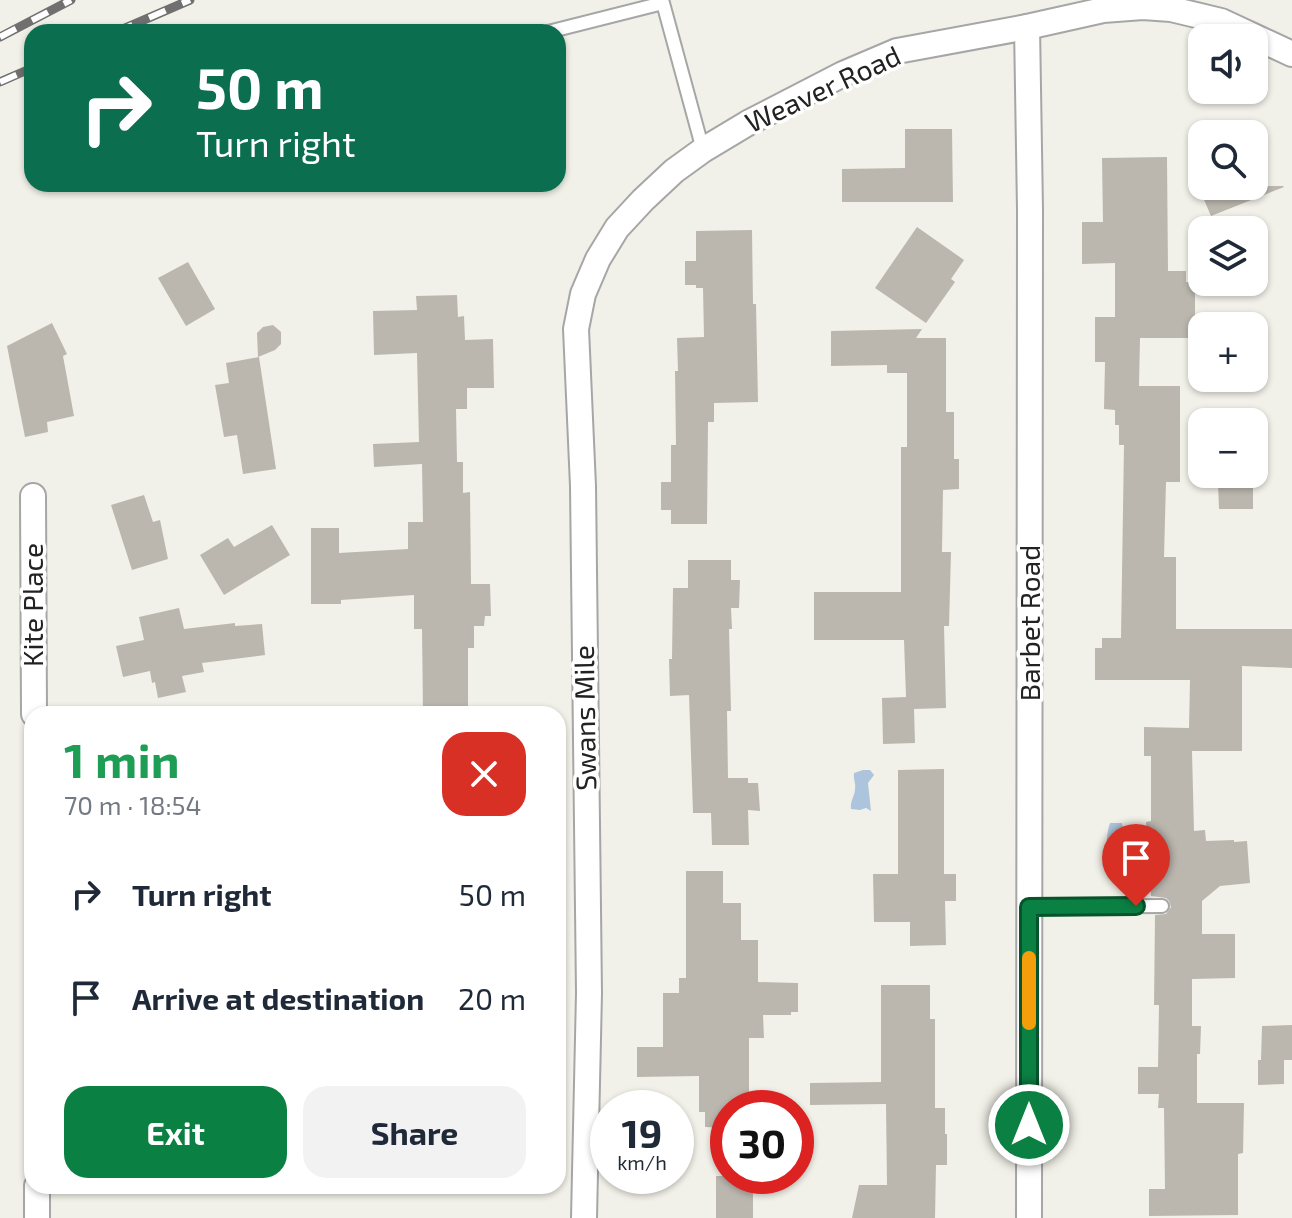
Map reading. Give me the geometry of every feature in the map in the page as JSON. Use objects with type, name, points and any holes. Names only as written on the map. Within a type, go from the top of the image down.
[{"type":"street","name":"Weaver Road","points":[[617,228],[674,171],[703,150],[843,74],[897,51],[1103,10],[1143,7],[1171,9],[1221,21],[1292,54]]},
{"type":"street","name":"Barbet Road","points":[[1027,27],[1030,210],[1029,1218]]},
{"type":"street","name":"Swans Mile","points":[[584,1218],[589,993],[583,486],[576,329],[583,294],[598,259],[617,228]]},
{"type":"street","name":"Kite Place","points":[[33,496],[34,706]]},
{"type":"street","points":[[37,1194],[37,1218]]},
{"type":"lane","points":[[566,27],[663,3],[703,150]]},
{"type":"lane","points":[[1029,907],[1162,906]]},
{"type":"water","points":[[870,770],[874,775],[868,783],[871,811],[866,808],[851,809],[854,773]]},
{"type":"water","points":[[1110,823],[1122,823],[1129,856],[1126,866],[1111,869],[1107,841]]},
{"type":"building","points":[[905,129],[952,129],[953,202],[842,202],[842,169],[905,168]]},
{"type":"building","points":[[1167,157],[1168,271],[1186,271],[1188,296],[1195,296],[1195,312],[1188,312],[1188,338],[1140,338],[1139,386],[1180,386],[1180,482],[1166,482],[1164,557],[1176,557],[1176,629],[1292,629],[1292,668],[1242,666],[1242,751],[1192,751],[1194,831],[1205,830],[1206,841],[1247,841],[1250,883],[1220,886],[1202,901],[1202,934],[1235,934],[1235,978],[1192,979],[1192,1026],[1201,1026],[1200,1054],[1197,1054],[1197,1103],[1244,1103],[1243,1153],[1238,1154],[1238,1215],[1149,1216],[1149,1189],[1165,1189],[1164,1108],[1158,1108],[1159,1094],[1138,1094],[1138,1067],[1158,1067],[1159,1005],[1154,1005],[1155,915],[1166,914],[1171,907],[1166,898],[1151,896],[1146,822],[1151,821],[1151,756],[1144,756],[1144,727],[1189,728],[1190,680],[1095,680],[1095,648],[1102,648],[1102,638],[1121,638],[1124,445],[1119,445],[1115,410],[1104,409],[1105,362],[1095,362],[1095,317],[1115,317],[1115,263],[1082,264],[1082,222],[1103,222],[1102,158]]},
{"type":"building","points":[[1268,186],[1284,187],[1268,193]]},
{"type":"building","points":[[1204,200],[1251,200],[1211,216]]},
{"type":"building","points":[[917,227],[964,260],[951,279],[955,282],[926,323],[875,288]]},
{"type":"building","points":[[752,230],[758,402],[714,403],[714,422],[708,422],[707,524],[671,524],[671,510],[661,510],[661,482],[671,482],[671,445],[676,445],[677,338],[704,337],[703,288],[685,285],[685,261],[696,261],[696,231]]},
{"type":"building","points":[[188,262],[215,309],[186,326],[158,278]]},
{"type":"building","points":[[457,295],[458,317],[464,316],[465,340],[493,339],[494,388],[467,388],[467,409],[456,409],[457,462],[463,462],[463,493],[470,492],[471,584],[490,584],[491,616],[485,616],[484,626],[474,626],[474,648],[468,648],[468,706],[423,706],[422,629],[414,629],[414,595],[341,600],[341,604],[311,604],[311,528],[339,528],[339,553],[408,549],[408,522],[423,522],[422,464],[374,467],[373,444],[419,442],[417,353],[374,355],[373,311],[417,310],[416,296]]},
{"type":"building","points":[[52,323],[67,354],[63,356],[74,416],[47,422],[48,432],[25,437],[7,346]]},
{"type":"building","points":[[273,325],[281,332],[281,344],[258,357],[257,333],[263,327]]},
{"type":"building","points":[[922,329],[916,338],[946,338],[946,412],[954,412],[954,459],[959,459],[959,489],[943,490],[942,552],[951,552],[949,626],[944,626],[946,708],[914,709],[915,743],[883,744],[882,698],[906,697],[904,640],[814,640],[814,592],[901,592],[901,447],[907,447],[907,373],[887,373],[887,365],[831,366],[831,331]]},
{"type":"building","points":[[259,357],[276,469],[243,474],[237,435],[224,437],[215,385],[229,383],[226,363]]},
{"type":"building","points":[[1218,488],[1253,488],[1253,509],[1219,509]]},
{"type":"building","points":[[144,495],[153,522],[160,520],[168,559],[132,570],[111,505]]},
{"type":"building","points":[[272,525],[290,555],[224,595],[200,555],[228,538],[234,547]]},
{"type":"building","points":[[688,560],[731,560],[731,580],[740,580],[739,608],[731,608],[732,629],[729,629],[731,711],[727,711],[728,778],[748,778],[748,783],[758,783],[760,811],[748,810],[749,845],[712,845],[711,813],[693,813],[689,695],[670,696],[669,659],[672,659],[673,588],[688,588]]},
{"type":"building","points":[[179,608],[184,629],[235,623],[235,626],[262,624],[265,655],[202,663],[204,672],[182,676],[186,692],[158,698],[150,671],[123,677],[116,646],[144,640],[139,617]]},
{"type":"building","points":[[944,769],[944,874],[956,874],[956,901],[945,901],[946,945],[910,946],[910,922],[874,922],[873,874],[898,874],[898,770]]},
{"type":"building","points":[[686,871],[723,871],[723,903],[741,903],[741,940],[758,940],[758,982],[798,983],[798,1012],[763,1015],[764,1038],[749,1038],[749,1090],[710,1090],[710,1127],[705,1127],[705,1112],[699,1112],[699,1076],[637,1077],[637,1047],[663,1047],[663,993],[679,993],[679,978],[686,978]]},
{"type":"building","points":[[881,985],[930,985],[930,1019],[935,1019],[935,1108],[945,1108],[947,1134],[947,1165],[936,1165],[935,1218],[852,1218],[859,1185],[887,1185],[886,1104],[814,1105],[814,1090],[810,1090],[810,1083],[881,1082]]},
{"type":"building","points":[[1292,1025],[1292,1060],[1284,1060],[1284,1084],[1258,1085],[1262,1026]]},
{"type":"building","points":[[716,1194],[753,1194],[753,1218],[716,1218]]},
{"type":"railway","points":[[25,24],[71,0]]},
{"type":"railway","points":[[134,24],[190,0]]},
{"type":"railway","points":[[0,37],[24,24]]},
{"type":"railway","points":[[0,82],[24,72]]},
{"type":"slow traffic","points":[[1029,958],[1029,1023]]},
{"type":"route","points":[[1029,1125],[1029,907],[1136,906]]}]
